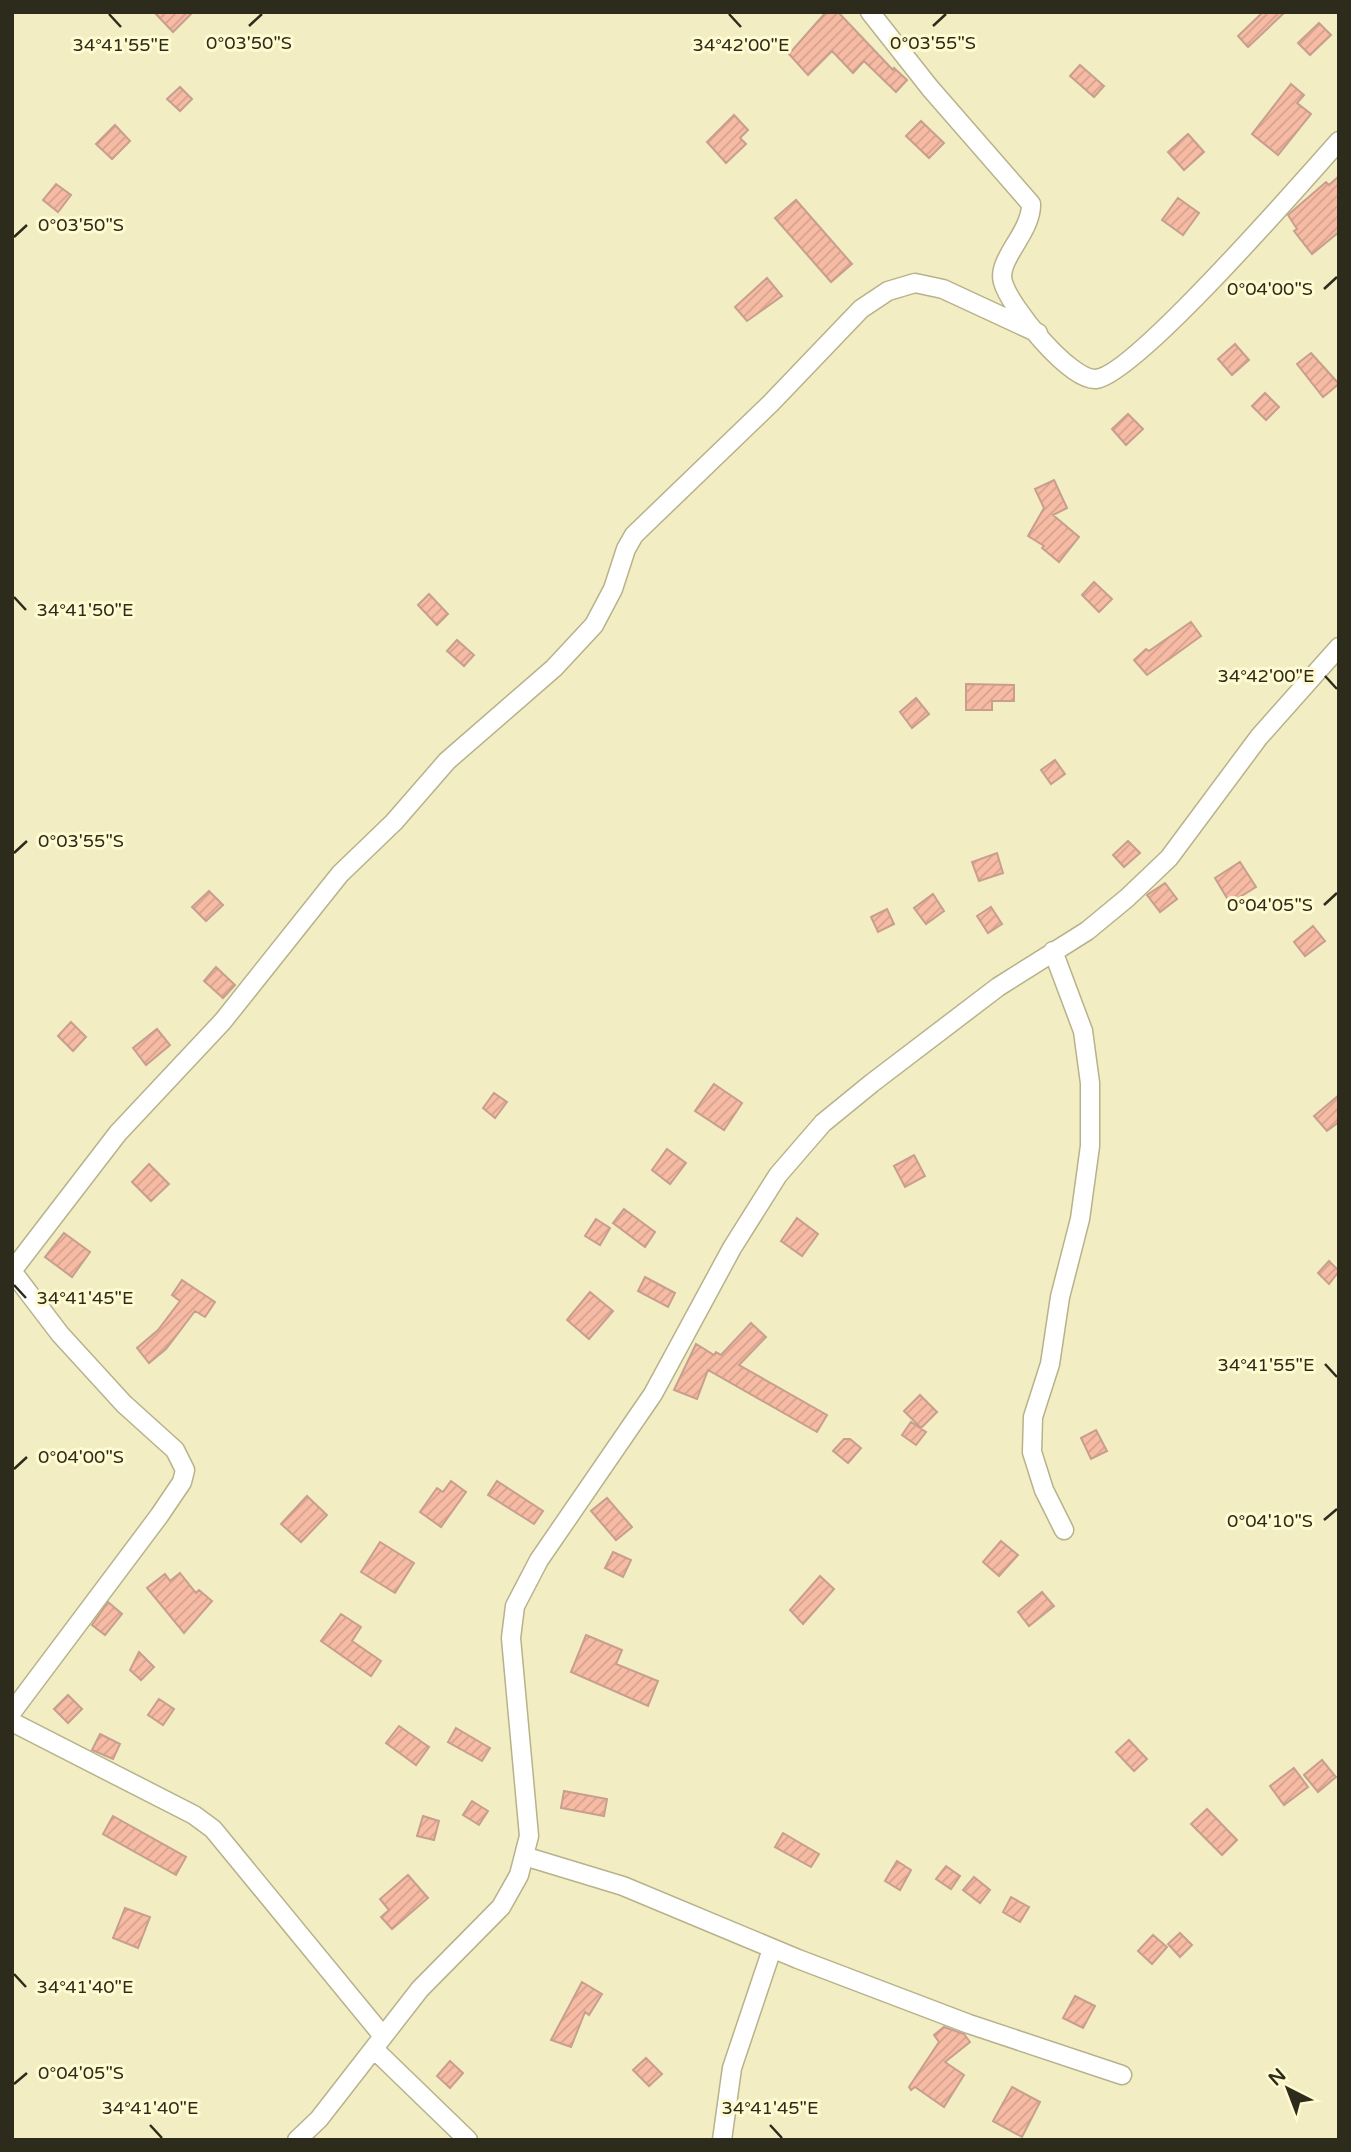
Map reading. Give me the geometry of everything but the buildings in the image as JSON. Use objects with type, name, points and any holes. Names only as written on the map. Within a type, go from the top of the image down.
[{"type":"street","points":[[870,12],[930,88],[1031,204],[1031,217],[1001,272],[1003,284],[1013,302],[1062,362],[1082,377],[1097,379],[1132,357],[1203,290],[1339,141]]},
{"type":"street","points":[[12,1712],[159,1516],[182,1482],[185,1469],[175,1450],[124,1404],[60,1334],[12,1271],[118,1133],[223,1021],[340,874],[394,822],[447,761],[535,685],[594,625],[613,590],[626,549],[634,535],[861,309],[888,290],[915,284],[943,289],[1038,333]]},
{"type":"street","points":[[298,2140],[319,2119],[420,1989],[501,1907],[519,1875],[529,1836],[511,1638],[515,1606],[539,1560],[653,1394],[732,1248],[778,1175],[823,1123],[852,1099],[998,987],[1087,931],[1169,858],[1259,737],[1339,647]]},
{"type":"street","points":[[1053,951],[1083,1031],[1090,1083],[1090,1146],[1080,1220],[1060,1297],[1049,1364],[1033,1417],[1032,1452],[1044,1490],[1064,1530]]},
{"type":"street","points":[[12,1722],[194,1815],[213,1829],[379,2043],[468,2140]]},
{"type":"street","points":[[524,1856],[623,1886],[772,1949],[969,2024],[1122,2075]]},
{"type":"street","points":[[722,2140],[732,2068],[772,1949]]}]
